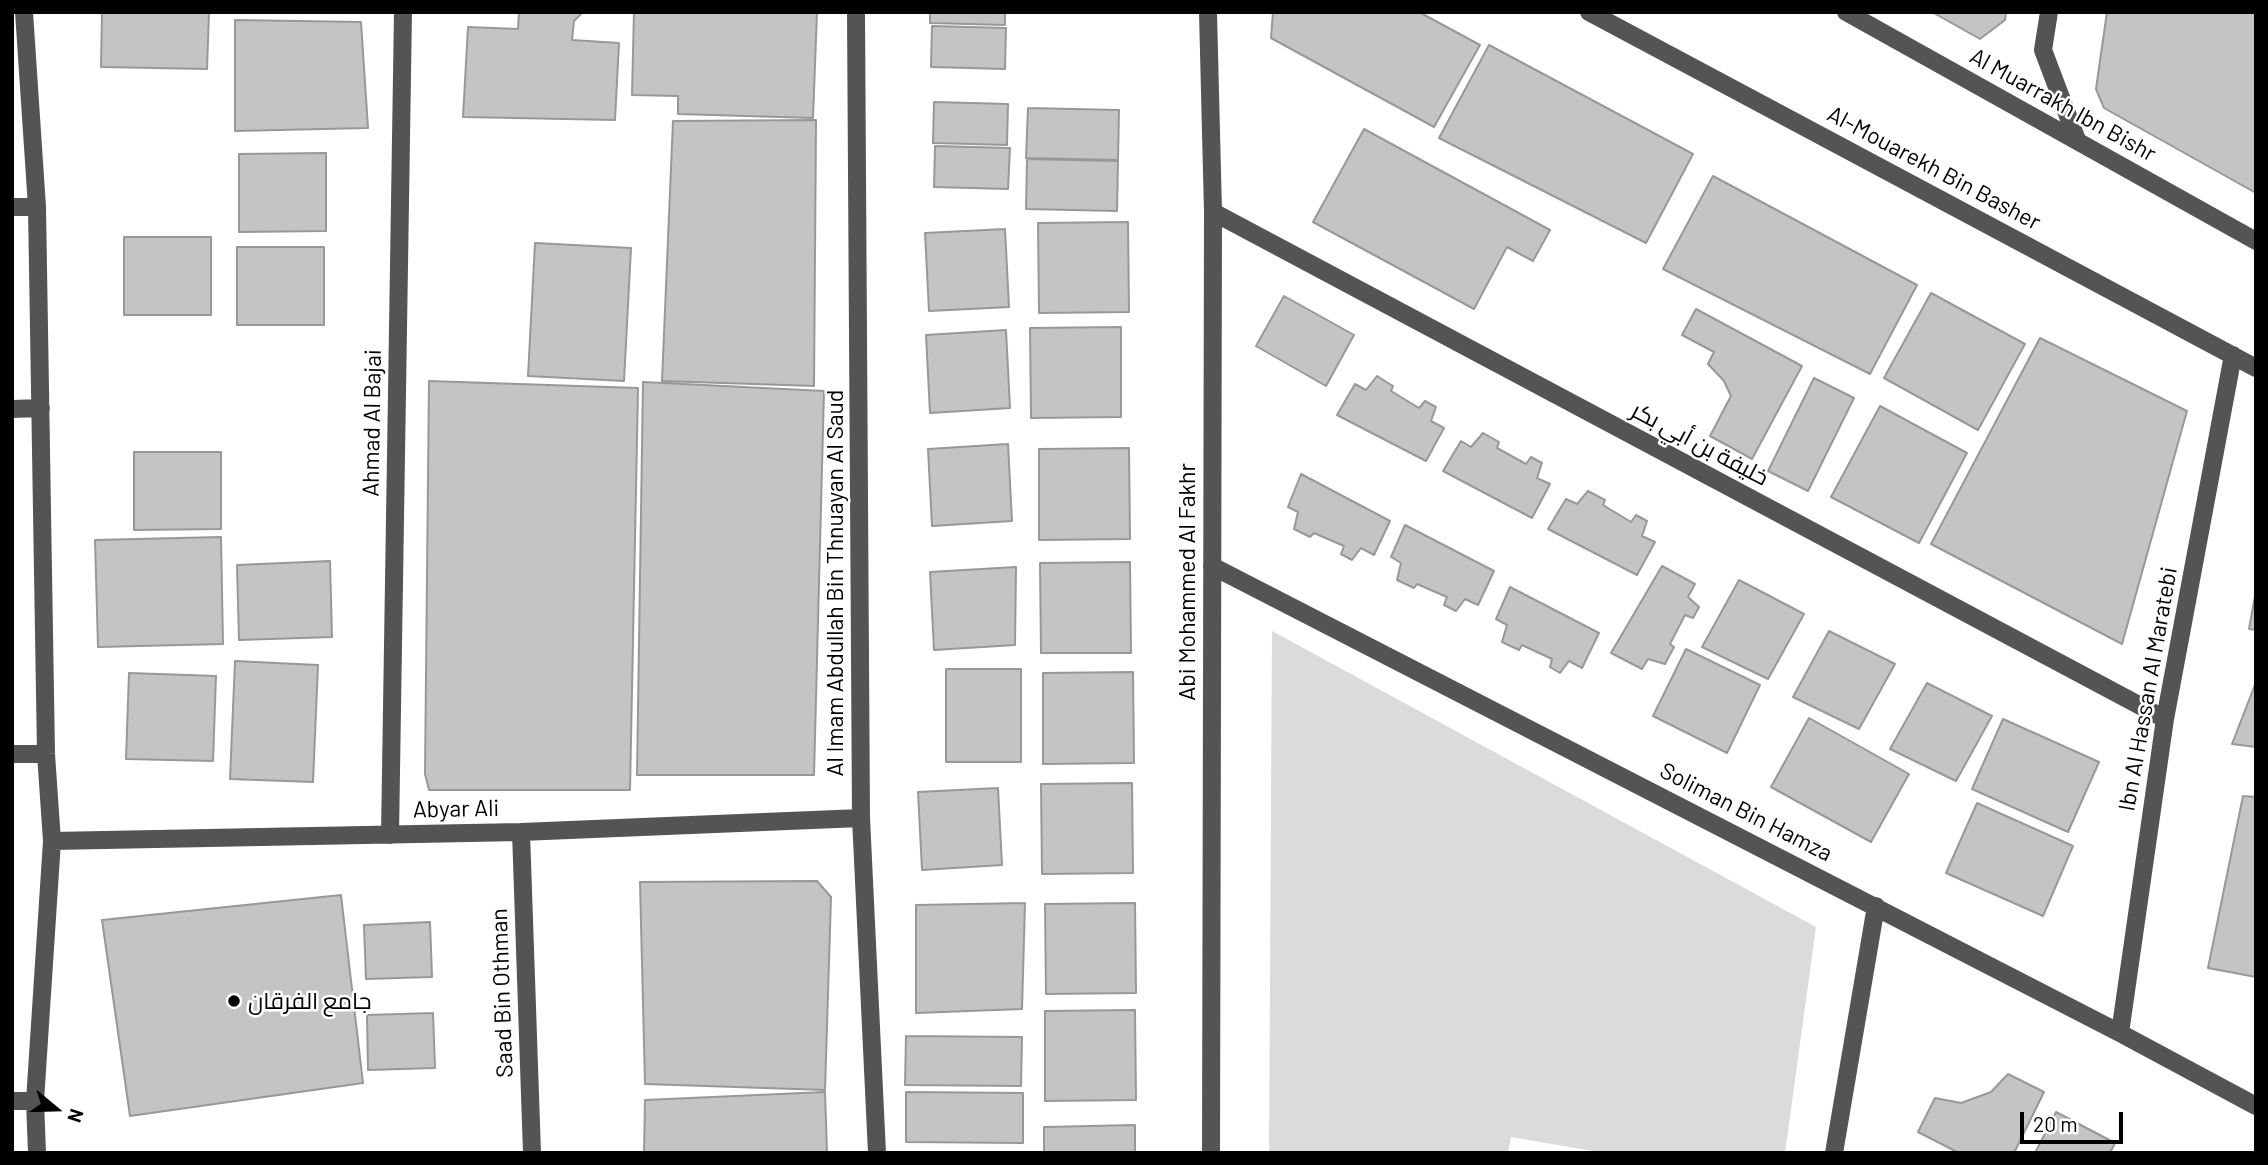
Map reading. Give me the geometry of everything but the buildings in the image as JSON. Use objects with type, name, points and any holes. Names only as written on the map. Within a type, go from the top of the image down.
[{"type":"street","points":[[24,12],[37,207],[46,754],[52,841],[35,1101],[37,1153]]},
{"type":"street","name":"Ahmad Al Bajai","points":[[390,835],[403,12]]},
{"type":"street","name":"Al Imam Abdullah Bin Thnuayan Al Saud","points":[[856,12],[861,818],[877,1153]]},
{"type":"street","name":"Abi Mohammed Al Fakhr","points":[[1208,12],[1213,212],[1211,1153]]},
{"type":"street","name":"Al-Mouarekh Bin Basher","points":[[1589,12],[2256,368]]},
{"type":"street","name":"Al Muarrakh Ibn Bishr","points":[[1846,12],[2256,241]]},
{"type":"street","points":[[2049,12],[2043,50],[2077,140]]},
{"type":"street","points":[[12,207],[37,207]]},
{"type":"street","name":"خليفة بن أبي بكر","points":[[1213,212],[2165,719]]},
{"type":"street","name":"Ibn Al Hassan Al Maratebi","points":[[2120,1033],[2165,719],[2233,355]]},
{"type":"street","points":[[12,409],[40,408]]},
{"type":"street","name":"Soliman Bin Hamza","points":[[1212,565],[1876,906],[2256,1106]]},
{"type":"street","points":[[12,754],[46,754]]},
{"type":"street","name":"Abyar Ali","points":[[52,841],[521,832],[861,818]]},
{"type":"street","name":"Saad Bin Othman","points":[[521,832],[532,1153]]},
{"type":"street","points":[[1834,1153],[1876,906]]},
{"type":"street","points":[[12,1101],[35,1101]]},
{"type":"shaded area","points":[[1272,631],[1816,927],[1785,1153],[1604,1153],[1511,1137],[1508,1153],[1269,1153]]},
{"type":"place","name":"جامع الفرقان","points":[[234,1001]]}]
